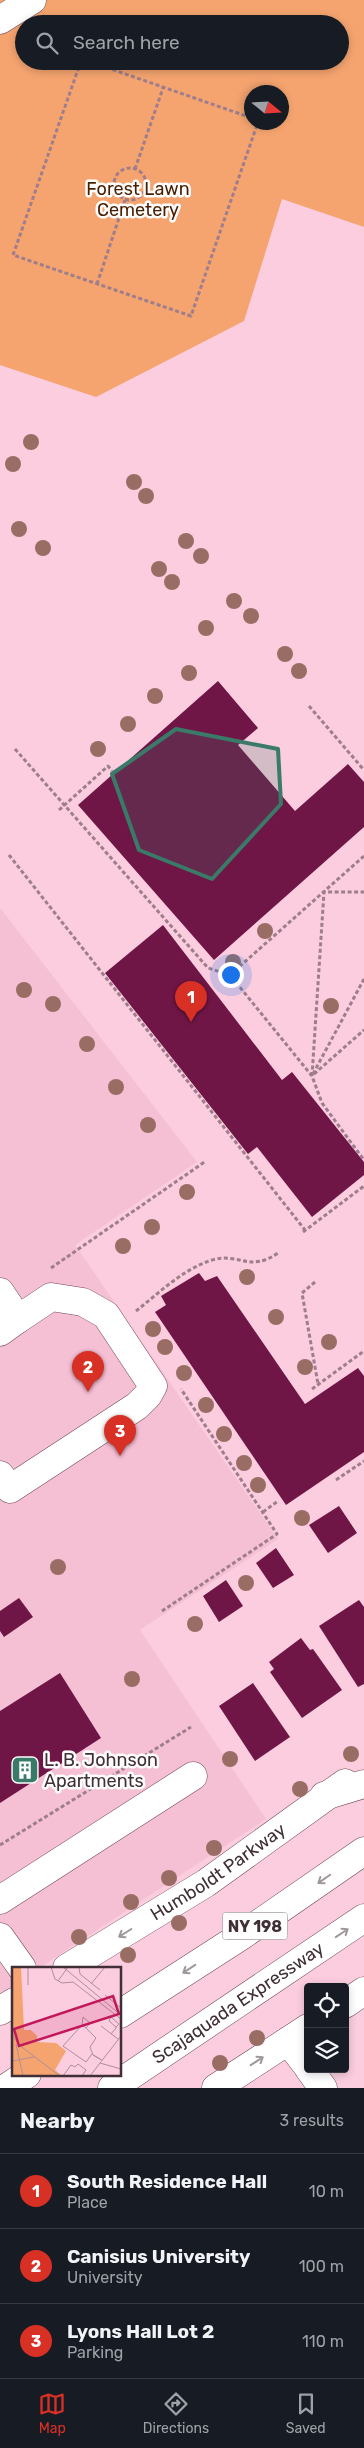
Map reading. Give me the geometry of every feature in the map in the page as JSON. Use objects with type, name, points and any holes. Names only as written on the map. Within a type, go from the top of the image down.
[{"type":"main road","points":[[0,20],[32,0]]},
{"type":"main road","points":[[0,1292],[9,1326],[51,1297],[83,1302],[106,1315],[153,1386],[148,1395],[137,1406],[10,1489],[0,1475]]},
{"type":"main road","name":"Humboldt Parkway","points":[[69,1967],[206,1883],[324,1796],[364,1771]]},
{"type":"main road","points":[[0,1900],[193,1776]]},
{"type":"main road","points":[[324,1796],[364,1784]]},
{"type":"main road","name":"NY 198","points":[[121,2013],[240,1936],[364,1851]]},
{"type":"main road","name":"Scajaquada Expressway","points":[[112,2088],[364,1918]]},
{"type":"main road","points":[[0,1937],[21,1967]]},
{"type":"main road","points":[[349,2001],[364,1991]]},
{"type":"main road","points":[[0,2011],[12,2003]]},
{"type":"main road","points":[[216,2088],[298,2034],[304,2053]]},
{"type":"main road","points":[[312,2073],[322,2088]]},
{"type":"main road","points":[[6,2088],[24,2076]]},
{"type":"path","points":[[78,70],[14,254],[191,316],[255,130]]},
{"type":"path","points":[[113,70],[244,115]]},
{"type":"path","points":[[135,168],[163,88]]},
{"type":"path","points":[[135,168],[144,175],[146,187],[136,199],[125,200],[114,188],[116,177],[124,169],[135,168]]},
{"type":"path","points":[[98,284],[125,200]]},
{"type":"path","points":[[310,706],[364,770]]},
{"type":"path","points":[[14,749],[208,968],[230,975],[312,1076],[322,1103],[364,1160]]},
{"type":"path","points":[[59,810],[108,766],[112,771]]},
{"type":"path","points":[[82,788],[87,794]]},
{"type":"path","points":[[9,855],[304,1231],[364,1186]]},
{"type":"path","points":[[230,975],[364,856]]},
{"type":"path","points":[[324,892],[364,892]]},
{"type":"path","points":[[312,1076],[324,892]]},
{"type":"path","points":[[312,1076],[364,979]]},
{"type":"path","points":[[312,1076],[364,1030]]},
{"type":"path","points":[[45,1272],[206,1161]]},
{"type":"path","points":[[132,1314],[185,1273],[211,1260],[221,1258],[246,1262],[263,1262],[278,1252]]},
{"type":"path","points":[[315,1282],[302,1293],[318,1384]]},
{"type":"path","points":[[312,1389],[364,1351]]},
{"type":"path","points":[[336,1480],[364,1461]]},
{"type":"path","points":[[263,1512],[278,1501]]},
{"type":"path","points":[[162,1611],[277,1534]]},
{"type":"path","points":[[0,1845],[191,1727]]},
{"type":"highlighted area","points":[[176,729],[278,749],[281,804],[212,879],[139,850],[112,774]]},
{"type":"shaded area","points":[[0,908],[197,1162],[75,1245],[278,1539],[140,1630],[266,1819],[41,1967],[12,1967],[12,1986],[0,1994]]},
{"type":"green space","name":"Forest Lawn Cemetery","points":[[0,0],[364,0],[364,227],[282,199],[244,321],[96,397],[0,365]]},
{"type":"building","points":[[218,681],[258,728],[238,745],[295,811],[348,764],[364,782],[364,827],[214,960],[78,805]]},
{"type":"building","points":[[163,925],[282,1080],[292,1072],[364,1162],[364,1175],[312,1217],[257,1147],[248,1154],[105,973]]},
{"type":"building","points":[[199,1273],[205,1281],[217,1276],[305,1404],[358,1368],[364,1376],[364,1452],[286,1505],[155,1312],[166,1305],[161,1296]]},
{"type":"building","points":[[339,1506],[357,1533],[328,1553],[309,1525]]},
{"type":"building","points":[[276,1548],[294,1575],[273,1588],[256,1563]]},
{"type":"building","points":[[226,1580],[243,1606],[219,1622],[203,1596]]},
{"type":"building","points":[[19,1598],[33,1617],[4,1637],[0,1631],[0,1611]]},
{"type":"building","points":[[359,1600],[364,1607],[364,1684],[358,1687],[319,1626]]},
{"type":"building","points":[[301,1638],[310,1650],[313,1649],[342,1690],[302,1718],[270,1672],[274,1669],[269,1662]]},
{"type":"building","name":"L. B. Johnson Apartments","points":[[60,1673],[101,1738],[0,1803],[0,1711]]},
{"type":"building","points":[[253,1683],[290,1737],[255,1761],[219,1706]]},
{"type":"place","name":"South Residence Hall","points":[[191,1022]]},
{"type":"place","name":"Canisius University","points":[[88,1392]]},
{"type":"place","name":"Lyons Hall Lot 2","points":[[120,1456]]},
{"type":"place","name":"L. B. Johnson Apartments","points":[[25,1770]]}]
